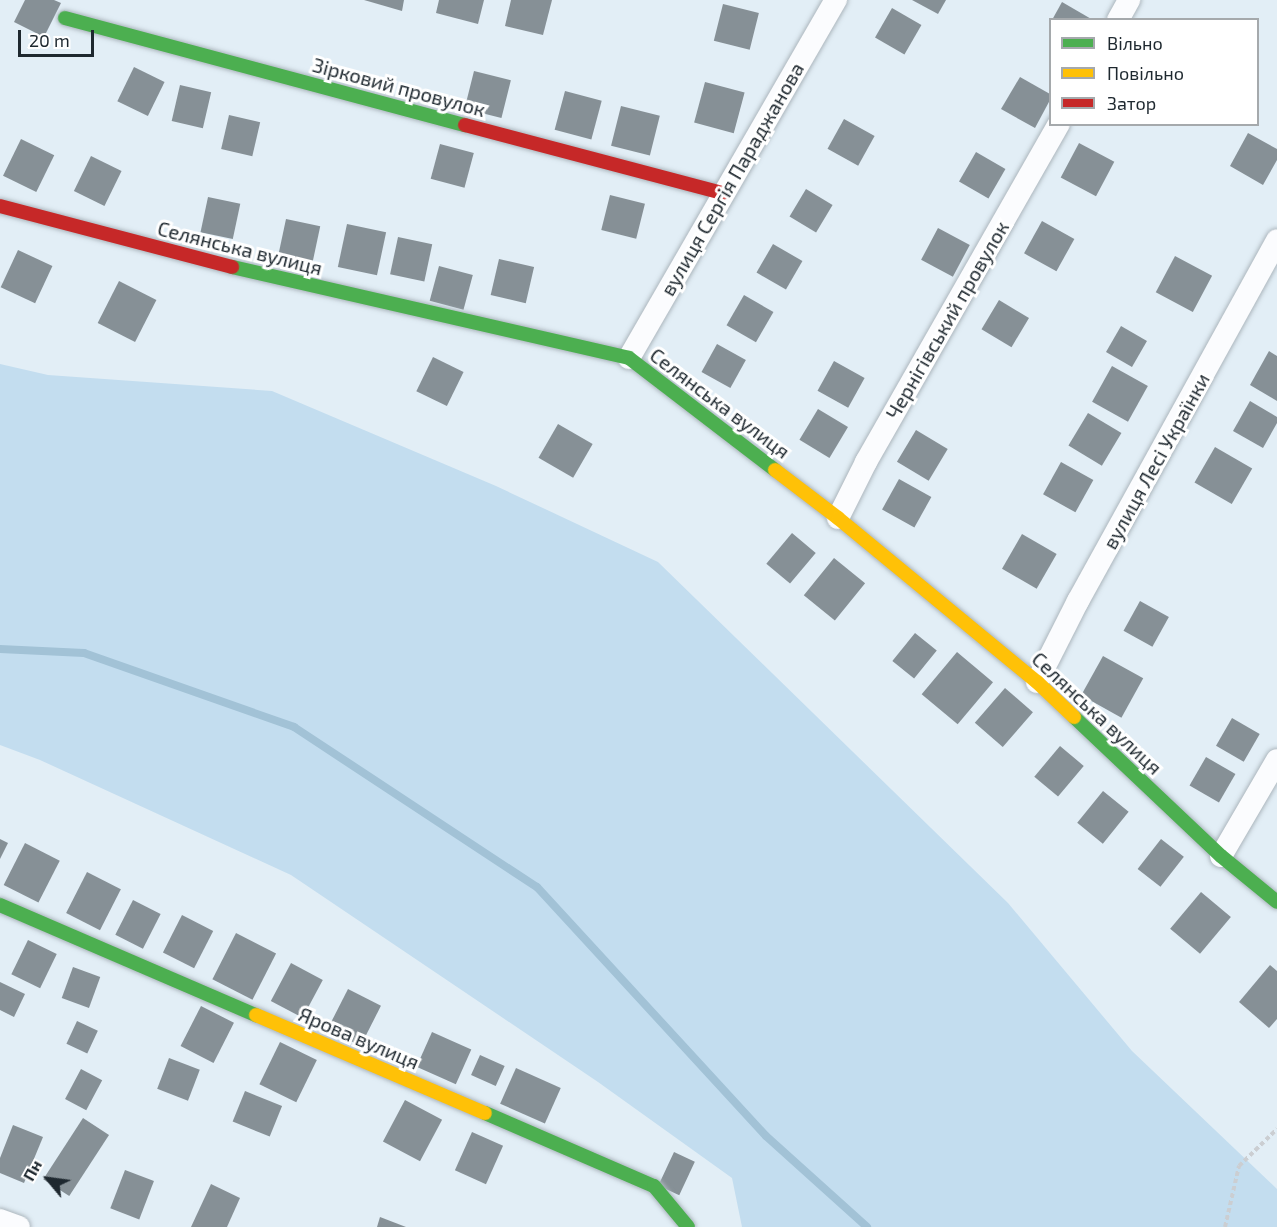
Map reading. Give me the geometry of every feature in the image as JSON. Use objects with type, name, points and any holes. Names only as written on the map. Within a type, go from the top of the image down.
[{"type":"street","name":"вулиця Сергія Параджанова","points":[[629,358],[722,193],[836,0]]},
{"type":"street","points":[[1119,18],[1129,0]]},
{"type":"street","name":"Зірковий провулок","points":[[65,18],[722,193]]},
{"type":"street","name":"Чернігівський провулок","points":[[838,518],[866,462],[1058,126]]},
{"type":"street","name":"Селянська вулиця","points":[[0,206],[238,269],[629,358],[838,518],[1037,682],[1221,856],[1277,902]]},
{"type":"street","name":"вулиця Лесі Українки","points":[[1037,682],[1078,601],[1277,240]]},
{"type":"street","points":[[1221,856],[1277,760]]},
{"type":"street","name":"Ярова вулиця","points":[[0,905],[654,1186],[688,1227]]},
{"type":"street","points":[[0,1220],[19,1227]]},
{"type":"path","points":[[1225,1227],[1239,1166],[1277,1129]]},
{"type":"shaded area","points":[[0,364],[48,375],[272,391],[496,486],[658,562],[1008,903],[1132,1051],[1277,1189],[1277,1227],[742,1227],[732,1178],[598,1082],[291,875],[40,760],[0,745]]},
{"type":"building","points":[[25,0],[54,0],[61,3],[44,37],[14,22]]},
{"type":"building","points":[[364,0],[404,0],[402,11]]},
{"type":"building","points":[[439,0],[484,0],[478,24],[436,13]]},
{"type":"building","points":[[511,0],[552,0],[543,35],[505,26]]},
{"type":"building","points":[[912,0],[946,0],[938,14]]},
{"type":"building","points":[[1062,2],[1090,18],[1053,18]]},
{"type":"building","points":[[723,4],[759,13],[750,50],[714,41]]},
{"type":"building","points":[[892,8],[921,25],[904,54],[875,37]]},
{"type":"building","points":[[134,67],[165,82],[148,116],[117,101]]},
{"type":"building","points":[[474,71],[511,80],[501,118],[465,109]]},
{"type":"building","points":[[1020,77],[1049,93],[1049,102],[1035,128],[1001,109]]},
{"type":"building","points":[[705,82],[745,93],[734,133],[694,123]]},
{"type":"building","points":[[180,85],[211,92],[203,128],[172,121]]},
{"type":"building","points":[[565,91],[602,101],[591,139],[555,130]]},
{"type":"building","points":[[621,106],[660,116],[650,155],[611,146]]},
{"type":"building","points":[[229,115],[260,122],[252,156],[221,149]]},
{"type":"building","points":[[844,119],[875,136],[858,166],[828,149]]},
{"type":"building","points":[[1248,133],[1277,149],[1277,160],[1263,185],[1230,166]]},
{"type":"building","points":[[21,139],[54,155],[36,192],[3,176]]},
{"type":"building","points":[[1079,143],[1114,162],[1096,196],[1061,177]]},
{"type":"building","points":[[440,144],[474,153],[464,188],[431,179]]},
{"type":"building","points":[[976,152],[1005,169],[988,198],[959,181]]},
{"type":"building","points":[[91,156],[122,171],[104,206],[74,191]]},
{"type":"building","points":[[806,189],[833,205],[816,232],[790,216]]},
{"type":"building","points":[[610,195],[645,204],[636,239],[601,230]]},
{"type":"building","points":[[208,197],[240,204],[233,239],[201,232]]},
{"type":"building","points":[[286,219],[320,226],[312,263],[278,256]]},
{"type":"building","points":[[1042,221],[1074,239],[1056,271],[1024,253]]},
{"type":"building","points":[[347,224],[386,232],[377,275],[338,267]]},
{"type":"building","points":[[938,228],[970,245],[953,277],[921,260]]},
{"type":"building","points":[[398,237],[432,244],[424,281],[390,274]]},
{"type":"building","points":[[773,244],[802,261],[786,290],[756,273]]},
{"type":"building","points":[[18,250],[52,266],[35,303],[1,287]]},
{"type":"building","points":[[1175,256],[1212,276],[1193,312],[1156,292]]},
{"type":"building","points":[[499,259],[534,267],[526,303],[491,295]]},
{"type":"building","points":[[439,266],[473,275],[463,310],[430,301]]},
{"type":"building","points":[[119,281],[156,300],[135,342],[98,323]]},
{"type":"building","points":[[744,295],[773,312],[756,342],[726,325]]},
{"type":"building","points":[[999,300],[1029,318],[1011,347],[981,329]]},
{"type":"building","points":[[1121,326],[1147,341],[1132,367],[1106,352]]},
{"type":"building","points":[[717,344],[746,360],[730,388],[701,372]]},
{"type":"building","points":[[1269,351],[1277,356],[1277,401],[1250,385]]},
{"type":"building","points":[[433,357],[464,372],[447,406],[416,391]]},
{"type":"building","points":[[834,361],[865,378],[848,408],[818,391]]},
{"type":"building","points":[[1112,366],[1148,386],[1128,422],[1092,402]]},
{"type":"building","points":[[1250,401],[1277,417],[1277,423],[1263,448],[1233,431]]},
{"type":"building","points":[[818,409],[848,427],[829,458],[799,440]]},
{"type":"building","points":[[1088,413],[1121,433],[1102,466],[1068,446]]},
{"type":"building","points":[[558,424],[593,444],[573,478],[538,458]]},
{"type":"building","points":[[916,430],[948,449],[929,481],[897,462]]},
{"type":"building","points":[[1215,447],[1252,468],[1232,504],[1194,483]]},
{"type":"building","points":[[1061,462],[1093,480],[1075,512],[1043,494]]},
{"type":"building","points":[[899,479],[931,497],[914,528],[882,510]]},
{"type":"building","points":[[792,533],[816,553],[790,584],[766,564]]},
{"type":"building","points":[[1022,534],[1057,554],[1037,589],[1002,569]]},
{"type":"building","points":[[834,558],[865,583],[835,620],[804,595]]},
{"type":"building","points":[[1140,601],[1169,617],[1152,647],[1124,631]]},
{"type":"building","points":[[915,633],[937,651],[914,679],[892,661]]},
{"type":"building","points":[[957,652],[993,682],[958,724],[922,694]]},
{"type":"building","points":[[1103,656],[1143,678],[1121,718],[1081,695]]},
{"type":"building","points":[[1005,688],[1033,712],[1003,747],[975,723]]},
{"type":"building","points":[[1232,718],[1260,734],[1244,762],[1216,746]]},
{"type":"building","points":[[1060,746],[1084,766],[1058,797],[1034,777]]},
{"type":"building","points":[[1206,757],[1235,774],[1219,803],[1190,786]]},
{"type":"building","points":[[1103,791],[1129,812],[1103,844],[1077,823]]},
{"type":"building","points":[[0,839],[8,843],[0,859]]},
{"type":"building","points":[[1161,839],[1184,857],[1160,887],[1138,869]]},
{"type":"building","points":[[25,843],[60,861],[38,903],[4,885]]},
{"type":"building","points":[[87,872],[121,889],[100,930],[66,913]]},
{"type":"building","points":[[1201,892],[1231,917],[1200,954],[1170,929]]},
{"type":"building","points":[[133,900],[161,914],[143,949],[115,935]]},
{"type":"building","points":[[182,915],[213,931],[194,968],[163,952]]},
{"type":"building","points":[[236,933],[276,953],[252,1000],[212,979]]},
{"type":"building","points":[[28,940],[57,954],[40,988],[11,974]]},
{"type":"building","points":[[291,963],[323,980],[303,1018],[271,1001]]},
{"type":"building","points":[[1270,965],[1277,971],[1277,1019],[1269,1028],[1239,1002]]},
{"type":"building","points":[[73,967],[100,977],[89,1008],[62,998]]},
{"type":"building","points":[[0,982],[25,994],[14,1017],[0,1010]]},
{"type":"building","points":[[348,989],[381,1006],[361,1046],[328,1029]]},
{"type":"building","points":[[201,1006],[234,1023],[214,1063],[181,1046]]},
{"type":"building","points":[[77,1021],[98,1031],[87,1053],[66,1044]]},
{"type":"building","points":[[432,1032],[471,1049],[456,1084],[417,1067]]},
{"type":"building","points":[[280,1042],[317,1060],[296,1102],[259,1084]]},
{"type":"building","points":[[480,1055],[505,1066],[496,1086],[471,1075]]},
{"type":"building","points":[[169,1058],[200,1070],[188,1101],[157,1089]]},
{"type":"building","points":[[516,1068],[561,1088],[545,1124],[500,1104]]},
{"type":"building","points":[[81,1069],[102,1080],[86,1110],[65,1099]]},
{"type":"building","points":[[245,1091],[282,1106],[270,1137],[233,1122]]},
{"type":"building","points":[[405,1100],[442,1120],[420,1161],[383,1141]]},
{"type":"building","points":[[83,1118],[109,1135],[69,1196],[43,1179]]},
{"type":"building","points":[[13,1125],[43,1137],[24,1183],[0,1173],[0,1158]]},
{"type":"building","points":[[472,1132],[503,1146],[486,1184],[455,1170]]},
{"type":"building","points":[[674,1152],[695,1162],[679,1195],[658,1186]]},
{"type":"building","points":[[125,1170],[154,1181],[139,1219],[110,1208]]},
{"type":"building","points":[[211,1184],[240,1198],[227,1227],[191,1227]]},
{"type":"building","points":[[380,1217],[406,1227],[377,1227]]},
{"type":"waterway","points":[[0,649],[84,653],[294,727],[537,887],[766,1136],[867,1227]]},
{"type":"traffic: fast","points":[[65,18],[465,125]]},
{"type":"traffic: fast","points":[[232,267],[629,358],[775,470]]},
{"type":"traffic: fast","points":[[1074,717],[1221,856],[1277,902]]},
{"type":"traffic: fast","points":[[0,905],[256,1015]]},
{"type":"traffic: fast","points":[[485,1113],[654,1186],[688,1227]]},
{"type":"traffic: slow","points":[[775,470],[838,518],[1037,682],[1074,717]]},
{"type":"traffic: slow","points":[[256,1015],[485,1113]]},
{"type":"traffic: jam","points":[[465,125],[722,193]]},
{"type":"traffic: jam","points":[[0,206],[232,267]]}]
